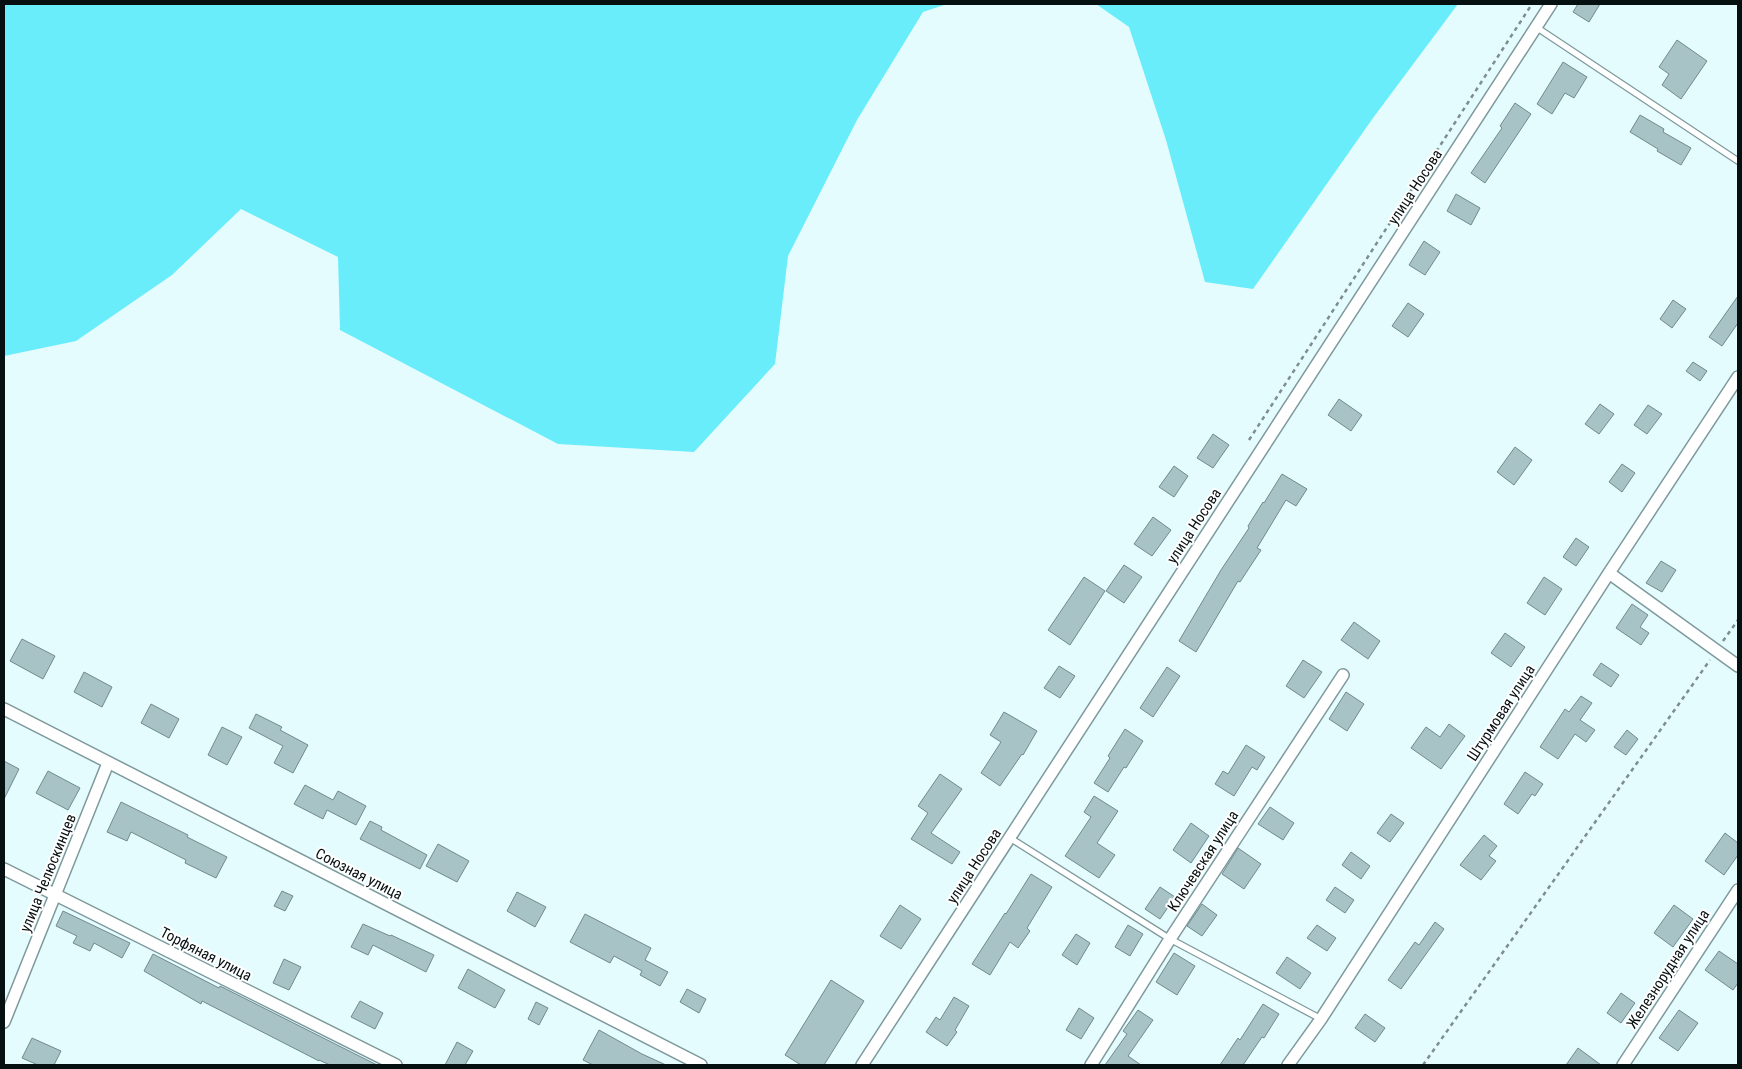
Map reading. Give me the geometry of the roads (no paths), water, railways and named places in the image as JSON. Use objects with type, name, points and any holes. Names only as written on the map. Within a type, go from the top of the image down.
[{"type":"street","name":"улица Носова","points":[[862,1065],[1551,4]]},
{"type":"street","name":"Штурмовая улица","points":[[1288,1065],[1321,1019],[1738,377]]},
{"type":"street","points":[[1609,573],[1738,666]]},
{"type":"street","name":"Ключевская улица","points":[[1091,1065],[1170,939],[1343,675]]},
{"type":"street","name":"Союзная улица","points":[[4,709],[701,1065]]},
{"type":"street","name":"улица Челюскинцев","points":[[4,1022],[108,763]]},
{"type":"street","name":"Торфяная улица","points":[[4,869],[396,1065]]},
{"type":"street","name":"Железнорудная улица","points":[[1623,1065],[1738,890]]},
{"type":"lane","points":[[1536,27],[1738,161]]},
{"type":"lane","points":[[1010,838],[1170,939],[1321,1019]]}]
